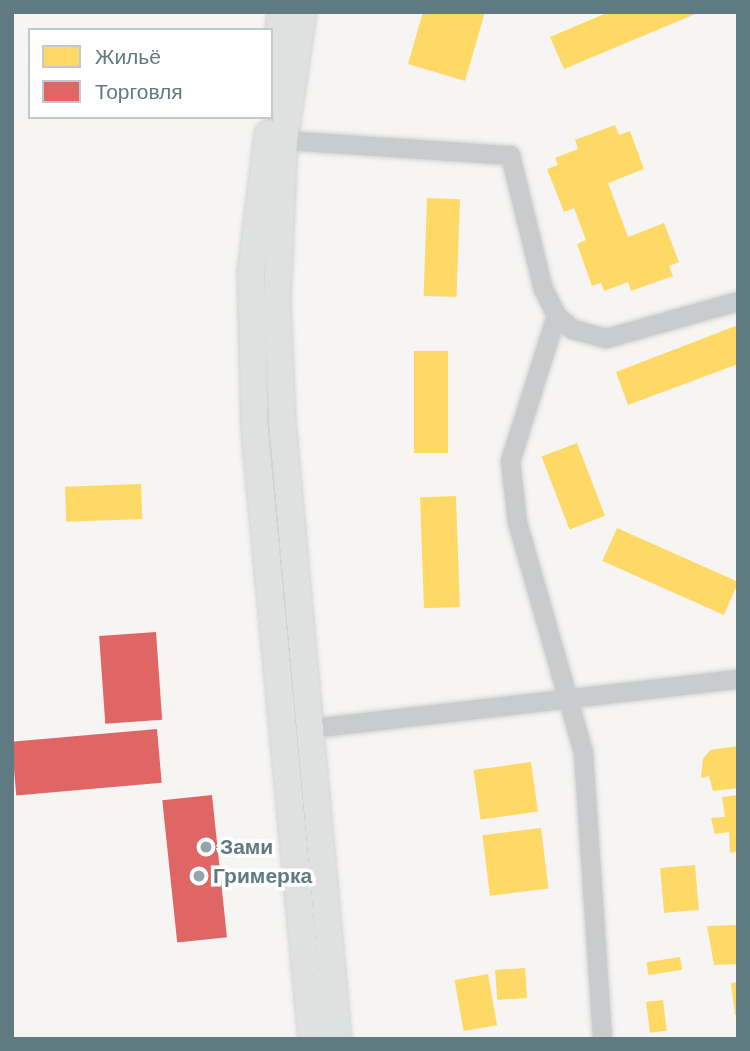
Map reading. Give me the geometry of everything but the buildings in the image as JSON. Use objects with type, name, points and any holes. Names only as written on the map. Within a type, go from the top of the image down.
[{"type":"main road","points":[[273,86],[281,12]]},
{"type":"main road","points":[[303,12],[274,132],[251,300],[256,432],[312,1039]]},
{"type":"main road","points":[[274,132],[282,422],[312,728],[338,1039]]},
{"type":"main road","points":[[284,733],[312,728]]},
{"type":"street","points":[[274,132],[510,155],[543,289],[556,315],[572,329],[606,338],[738,301]]},
{"type":"street","points":[[556,315],[510,461],[517,522],[583,752],[602,1039]]},
{"type":"street","points":[[312,728],[738,679]]},
{"type":"place","name":"Зами","points":[[206,847]]},
{"type":"place","name":"Гримерка","points":[[199,876]]}]
